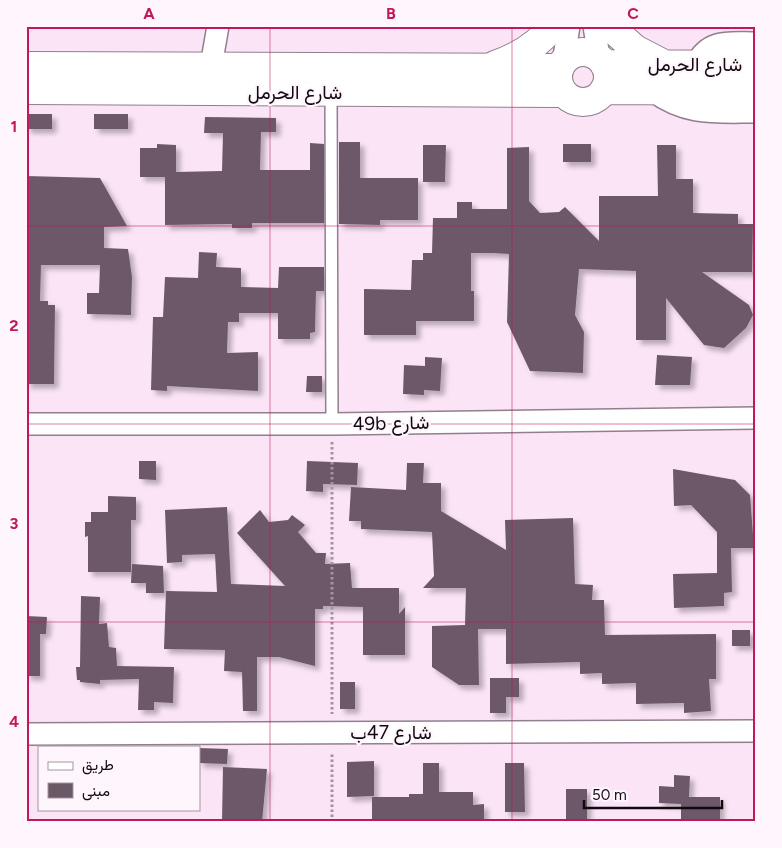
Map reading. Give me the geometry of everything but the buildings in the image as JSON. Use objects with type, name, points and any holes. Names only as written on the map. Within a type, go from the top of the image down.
[{"type":"street","points":[[211,66],[218,26]]},
{"type":"street","points":[[489,67],[521,54],[553,26]]},
{"type":"street","points":[[569,26],[562,74],[569,97],[581,102],[594,99],[602,71],[594,26]]},
{"type":"street","points":[[608,26],[635,49],[666,64]]},
{"type":"street","points":[[696,65],[703,53],[714,45],[756,43]]},
{"type":"street","points":[[562,74],[571,55],[577,52],[589,53],[602,71]]},
{"type":"street","name":"شارع الحرمل","points":[[602,71],[666,64],[756,65]]},
{"type":"street","name":"شارع الحرمل","points":[[26,66],[489,67],[562,74]]},
{"type":"street","name":"شارع الحرمل","points":[[602,71],[653,91],[756,91]]},
{"type":"street","name":"شارع الحرمل","points":[[26,90],[331,92],[562,74]]},
{"type":"street","points":[[653,91],[672,103],[694,111],[756,112]]},
{"type":"street","name":"49b شارع","points":[[26,424],[332,424],[756,418]]},
{"type":"street","name":"شارع 47ب","points":[[26,734],[756,731]]},
{"type":"lane","points":[[331,92],[332,424]]},
{"type":"path","points":[[332,424],[332,822]]}]
